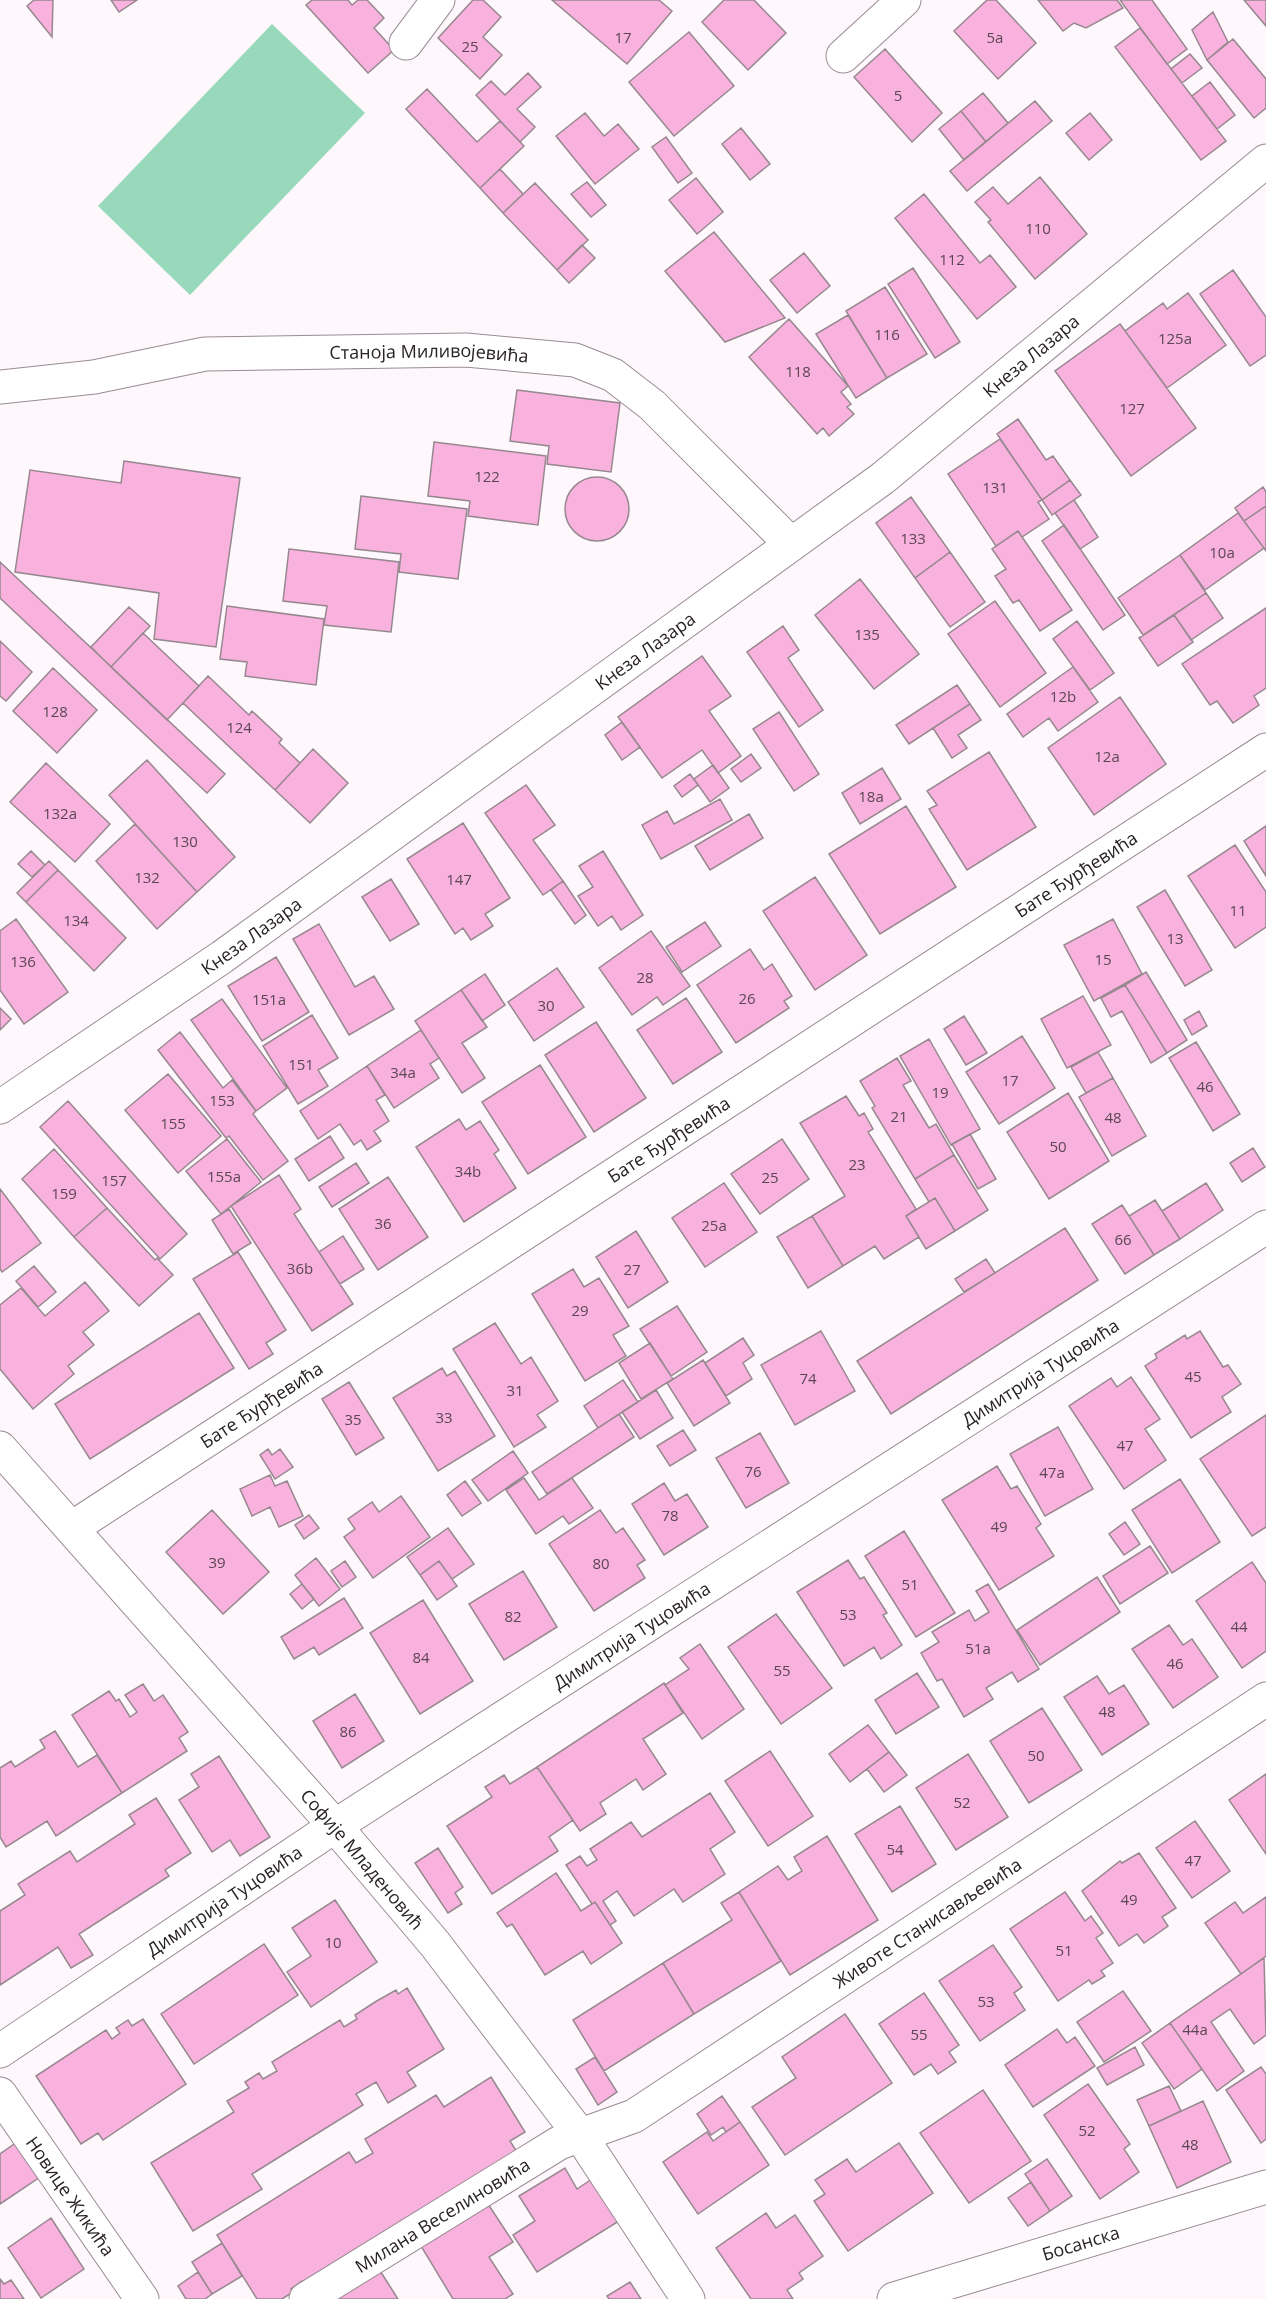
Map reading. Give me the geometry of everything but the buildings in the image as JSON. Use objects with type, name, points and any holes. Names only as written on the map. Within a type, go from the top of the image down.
[{"type":"street","points":[[406,43],[438,0]]},
{"type":"street","points":[[843,56],[903,0]]},
{"type":"street","name":"Кнеза Лазара","points":[[0,1107],[222,957],[883,478],[1266,161]]},
{"type":"street","name":"Станоја Миливојевића","points":[[0,387],[94,377],[205,354],[466,350],[575,360],[614,375],[652,405],[791,544]]},
{"type":"street","name":"Бате Ђурђевића","points":[[72,1528],[1266,750]]},
{"type":"street","name":"Димитрија Туцовића","points":[[0,2051],[335,1826],[1266,1227]]},
{"type":"street","name":"Софије Младеновић","points":[[0,1448],[335,1826],[435,1944],[580,2135],[688,2299]]},
{"type":"street","name":"Животе Станисављевића","points":[[580,2135],[634,2116],[1266,1699]]},
{"type":"street","name":"Новице Жикића","points":[[0,2094],[142,2299]]},
{"type":"street","name":"Милана Веселиновића","points":[[306,2299],[559,2143],[580,2135]]},
{"type":"street","name":"Босанска","points":[[894,2299],[1266,2187]]},
{"type":"green space","points":[[272,24],[365,113],[190,295],[98,206]]}]
